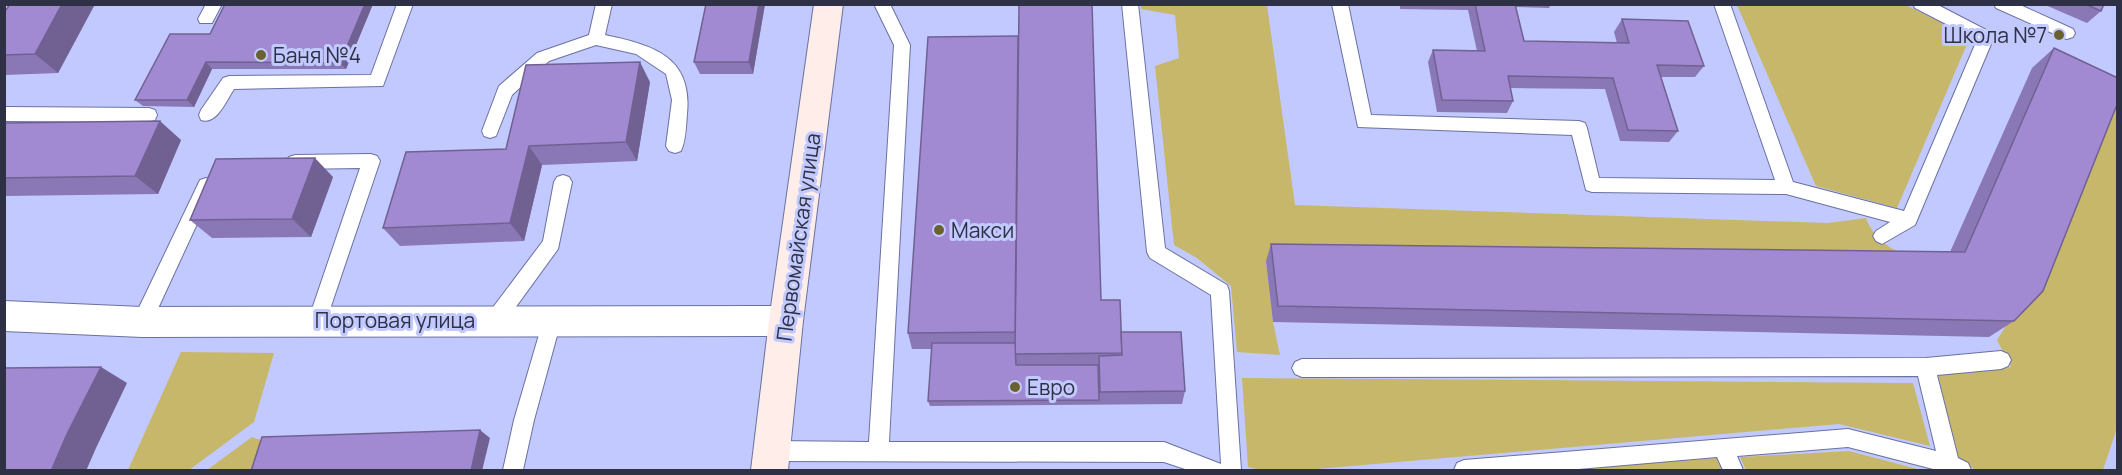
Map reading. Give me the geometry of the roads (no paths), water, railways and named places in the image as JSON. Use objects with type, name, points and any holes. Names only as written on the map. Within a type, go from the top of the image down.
[{"type":"street","name":"Первомайская улица","points":[[770,461],[786,321],[829,4]]},
{"type":"street","name":"Портовая улица","points":[[4,316],[142,322],[786,321]]},
{"type":"lane","points":[[207,115],[229,83],[377,81],[405,4]]},
{"type":"lane","points":[[596,39],[604,4]]},
{"type":"lane","points":[[878,451],[902,45],[882,4]]},
{"type":"lane","points":[[1130,4],[1156,252],[1220,291],[1231,471]]},
{"type":"lane","points":[[1340,4],[1364,122],[1579,128],[1592,184],[1786,188],[1909,220]]},
{"type":"lane","points":[[1722,4],[1786,188]]},
{"type":"lane","points":[[1882,236],[1909,220],[1986,37],[1921,4]]},
{"type":"lane","points":[[2002,4],[2067,33]]},
{"type":"lane","points":[[490,131],[505,91],[543,57],[596,39],[641,49],[674,71],[680,100],[675,146]]},
{"type":"lane","points":[[4,114],[149,115]]},
{"type":"lane","points":[[275,163],[371,161],[316,321]]},
{"type":"lane","points":[[142,322],[216,164]]},
{"type":"lane","points":[[495,320],[552,244],[563,182]]},
{"type":"lane","points":[[513,471],[524,420],[552,321]]},
{"type":"lane","points":[[1302,368],[1926,367],[2001,360]]},
{"type":"lane","points":[[1926,367],[1955,467]]},
{"type":"lane","points":[[1464,471],[1848,438],[1955,467]]},
{"type":"lane","points":[[1723,447],[1733,471]]},
{"type":"lane","points":[[770,461],[878,451],[1164,452],[1213,471]]},
{"type":"place","name":"Школа №7","points":[[2059,35]]},
{"type":"place","name":"Баня №4","points":[[261,55]]},
{"type":"place","name":"Макси","points":[[939,230]]},
{"type":"place","name":"Евро","points":[[1015,387]]}]
